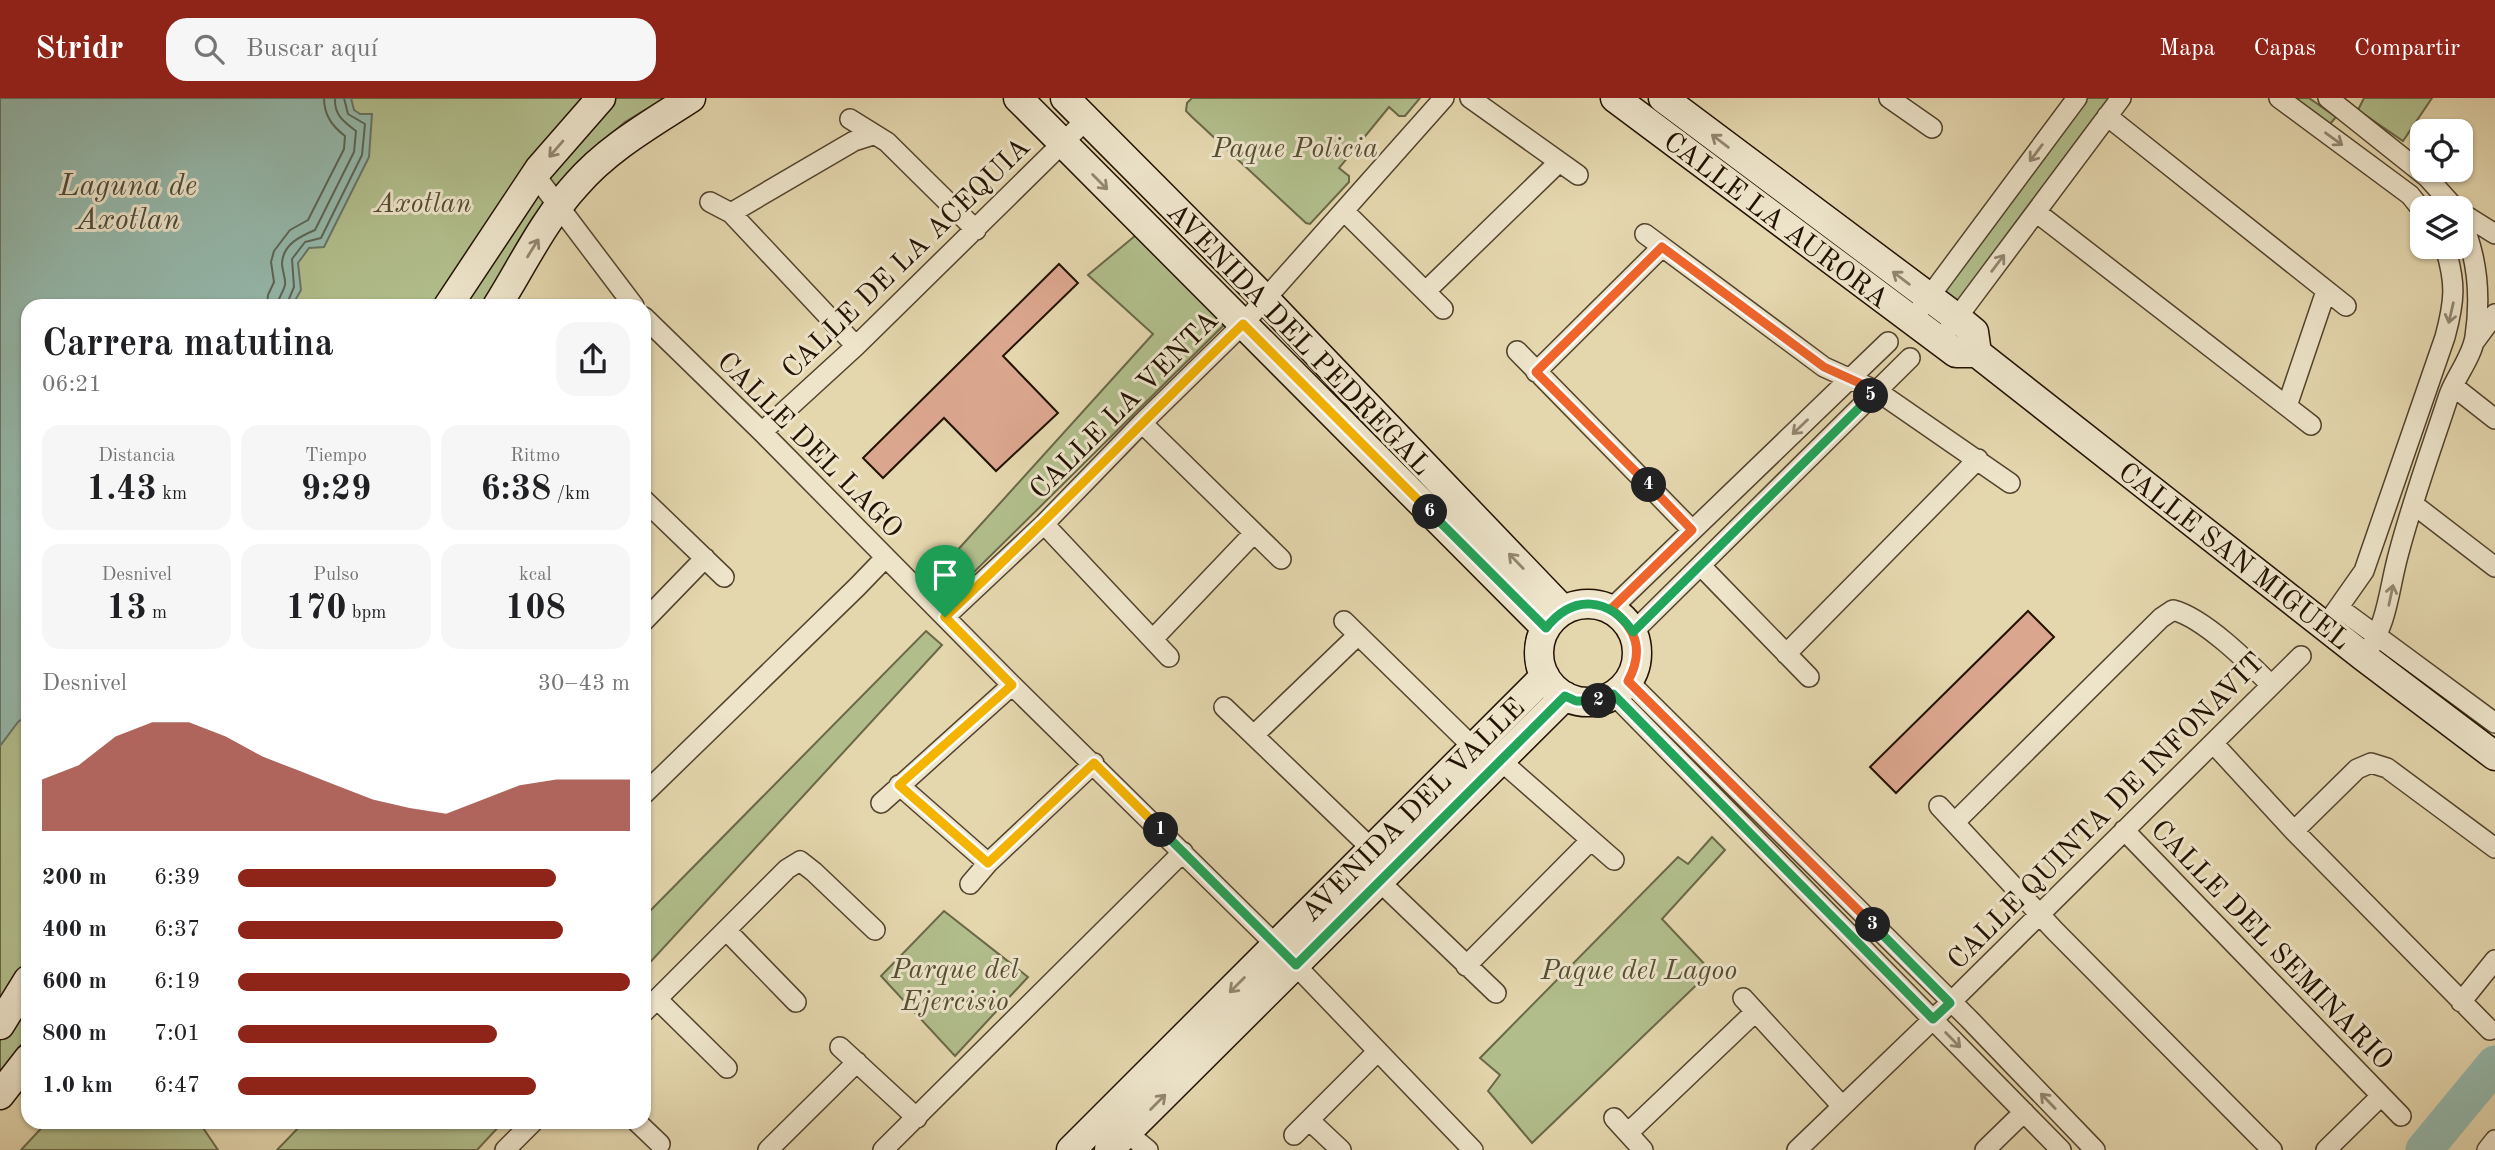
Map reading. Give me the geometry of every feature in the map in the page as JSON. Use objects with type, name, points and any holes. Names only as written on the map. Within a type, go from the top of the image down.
[{"type":"street","points":[[453,299],[535,175],[601,98]]},
{"type":"street","points":[[501,299],[558,206],[576,184],[603,158],[633,135],[691,98]]},
{"type":"street","name":"AVENIDA DEL PEDREGAL","points":[[1018,98],[1243,324],[1555,619]]},
{"type":"street","name":"AVENIDA DEL PEDREGAL","points":[[1065,98],[1265,299],[1555,619]]},
{"type":"street","name":"CALLE LA VENTA","points":[[945,617],[1044,524],[1243,324],[1444,98]]},
{"type":"street","points":[[1470,98],[1578,175]]},
{"type":"street","name":"CALLE LA AURORA","points":[[1615,98],[1920,309],[1957,318]]},
{"type":"street","name":"CALLE LA AURORA","points":[[1662,98],[1920,309],[1940,340]]},
{"type":"street","points":[[1889,98],[1931,128]]},
{"type":"street","points":[[1911,114],[1924,98]]},
{"type":"street","points":[[1920,309],[2077,98]]},
{"type":"street","points":[[1940,340],[2121,98]]},
{"type":"street","points":[[2279,98],[2411,196]]},
{"type":"street","points":[[2328,98],[2427,177],[2444,196]]},
{"type":"street","points":[[2107,117],[2346,306]]},
{"type":"street","points":[[850,119],[887,142],[975,230]]},
{"type":"street","name":"CALLE DE LA ACEQUIA","points":[[762,432],[856,346],[1085,121]]},
{"type":"street","points":[[731,213],[853,141],[873,135]]},
{"type":"street","points":[[1426,291],[1559,162]]},
{"type":"street","points":[[535,175],[629,299]]},
{"type":"street","points":[[710,202],[731,213],[856,346]]},
{"type":"street","points":[[1344,211],[1443,309]]},
{"type":"street","points":[[2036,212],[2311,425]]},
{"type":"street","points":[[2473,220],[2495,234]]},
{"type":"street","points":[[1646,234],[1824,367],[1877,391],[2010,483]]},
{"type":"street","points":[[1536,372],[1662,247]]},
{"type":"street","points":[[2473,253],[2479,301],[2475,341]]},
{"type":"street","points":[[2332,617],[2364,571],[2445,337],[2454,305],[2453,273],[2449,259]]},
{"type":"street","points":[[2287,407],[2326,291]]},
{"type":"street","points":[[2495,314],[2475,341],[2452,386],[2398,555],[2387,613],[2371,647],[2495,723]]},
{"type":"street","name":"CALLE SAN MIGUEL","points":[[1957,318],[1974,332],[1977,353]]},
{"type":"street","name":"CALLE DEL LAGO","points":[[651,324],[1286,955]]},
{"type":"street","name":"CALLE SAN MIGUEL","points":[[1940,340],[1956,353],[1977,353],[2332,617],[2371,647],[2495,756]]},
{"type":"street","points":[[1611,609],[1888,342]]},
{"type":"street","points":[[1517,351],[1692,530]]},
{"type":"street","points":[[1633,632],[1910,358]]},
{"type":"street","points":[[2452,386],[2495,419]]},
{"type":"street","points":[[1142,423],[1281,559]]},
{"type":"street","points":[[1786,653],[1978,459]]},
{"type":"street","points":[[2413,504],[2495,567]]},
{"type":"street","points":[[651,507],[724,577]]},
{"type":"street","points":[[1044,524],[1169,657]]},
{"type":"street","points":[[1153,639],[1254,533]]},
{"type":"street","points":[[651,614],[705,558]]},
{"type":"street","points":[[651,787],[885,558]]},
{"type":"street","points":[[1701,566],[1809,677]]},
{"type":"street","points":[[1587,604],[1611,609],[1633,632],[1637,657],[1621,688],[1599,701],[1587,702],[1565,696],[1553,688],[1545,676],[1539,652],[1541,640],[1555,619],[1587,604]]},
{"type":"street","points":[[1955,822],[2161,618],[2174,610],[2187,614],[2249,663],[2271,685]]},
{"type":"street","points":[[1254,735],[1351,628],[1474,748]]},
{"type":"street","name":"CALLE QUINTA DE INFONAVIT","points":[[1797,1150],[1950,1003],[2301,656]]},
{"type":"street","name":"AVENIDA DEL VALLE","points":[[1071,1150],[1123,1137],[1286,955],[1373,850],[1545,676]]},
{"type":"street","points":[[881,803],[1012,685]]},
{"type":"street","points":[[1621,688],[1950,1003],[2095,1150]]},
{"type":"street","points":[[1621,688],[1933,1019],[2062,1150]]},
{"type":"street","name":"AVENIDA DEL VALLE","points":[[1286,955],[1380,882],[1565,696]]},
{"type":"street","points":[[1224,708],[1373,850]]},
{"type":"street","points":[[2213,743],[2294,831],[2490,1030]]},
{"type":"street","points":[[1500,760],[1614,860]]},
{"type":"street","points":[[970,884],[988,863],[1094,763]]},
{"type":"street","points":[[2294,831],[2357,769],[2371,763],[2387,768],[2495,848]]},
{"type":"street","points":[[899,785],[988,863]]},
{"type":"street","points":[[1939,806],[2040,914],[2272,1150]]},
{"type":"street","name":"CALLE DEL SEMINARIO","points":[[2124,830],[2401,1116]]},
{"type":"street","points":[[1466,966],[1591,840]]},
{"type":"street","points":[[883,1150],[1183,852]]},
{"type":"street","points":[[651,1005],[787,869],[800,861],[875,930]]},
{"type":"street","points":[[1380,882],[1496,993]]},
{"type":"street","points":[[726,930],[796,1002]]},
{"type":"street","points":[[1286,955],[1378,1051],[1452,1142],[1473,1150]]},
{"type":"street","points":[[2461,1002],[2495,960]]},
{"type":"street","points":[[0,1025],[21,992]]},
{"type":"street","points":[[1628,1133],[1749,1005],[1842,1107]]},
{"type":"street","points":[[651,1007],[727,1068]]},
{"type":"street","points":[[840,1047],[917,1118]]},
{"type":"street","points":[[1294,1135],[1378,1051]]},
{"type":"street","points":[[768,1150],[857,1062]]},
{"type":"street","points":[[0,1095],[21,1068]]},
{"type":"street","points":[[2326,1150],[2381,1096]]},
{"type":"street","points":[[1985,1150],[2024,1112]]},
{"type":"street","points":[[1614,1118],[1643,1150]]},
{"type":"street","points":[[1309,1121],[1341,1150]]},
{"type":"street","points":[[512,1147],[527,1129]]},
{"type":"street","points":[[644,1129],[660,1144]]},
{"type":"street","points":[[2487,1150],[2495,1140]]},
{"type":"green space","name":"Laguna de Axotlan","points":[[0,98],[665,98],[625,122],[577,163],[528,232],[486,299],[21,299],[21,1045],[0,1074]]},
{"type":"green space","name":"Paque Policia","points":[[1192,98],[1420,98],[1405,116],[1399,116],[1389,107],[1339,168],[1349,176],[1349,182],[1310,224],[1186,111],[1187,103]]},
{"type":"green space","points":[[2085,98],[2112,98],[1954,306],[1934,297]]},
{"type":"green space","points":[[2283,98],[2309,98],[2336,117],[2326,129]]},
{"type":"green space","points":[[2364,98],[2432,98],[2418,119],[2410,119],[2410,131],[2403,141],[2358,110]]},
{"type":"green space","points":[[1136,235],[1225,324],[965,581],[945,564],[1153,334],[1088,275]]},
{"type":"green space","points":[[926,631],[942,645],[651,961],[651,910]]},
{"type":"green space","name":"Paque del Lagoo","points":[[1712,837],[1725,850],[1662,919],[1711,971],[1532,1143],[1488,1091],[1500,1075],[1480,1058],[1678,857],[1688,864]]},
{"type":"green space","name":"Parque del Ejercisio","points":[[944,911],[1028,977],[955,1056],[881,976]]},
{"type":"green space","points":[[40,1129],[204,1129],[218,1150],[21,1150]]},
{"type":"green space","points":[[297,1129],[496,1129],[477,1150],[277,1150]]},
{"type":"water","name":"Laguna de Axotlan","points":[[0,98],[351,98],[354,110],[360,114],[372,114],[369,157],[324,247],[309,248],[298,263],[301,290],[296,299],[21,299],[21,720],[0,746]]},
{"type":"building","points":[[1059,264],[1078,283],[1003,356],[1058,413],[996,471],[944,418],[883,478],[863,458]]},
{"type":"building","points":[[2028,611],[2054,637],[1896,793],[1870,767]]},
{"type":"waterway","points":[[2424,1150],[2495,1064]]},
{"type":"route","points":[[945,617],[1012,685],[899,785],[988,863],[1094,763],[1296,965],[1565,696],[1587,702],[1599,701],[1613,694],[1933,1019],[1950,1003],[1628,681],[1637,657],[1633,632],[1611,609],[1692,530],[1536,372],[1662,247],[1824,367],[1877,391],[1633,632],[1623,619],[1611,609],[1595,604],[1563,610],[1546,628],[1243,324],[1044,524],[945,617]]},
{"type":"park label","name":"Axotlan","points":[[423,202]]}]
